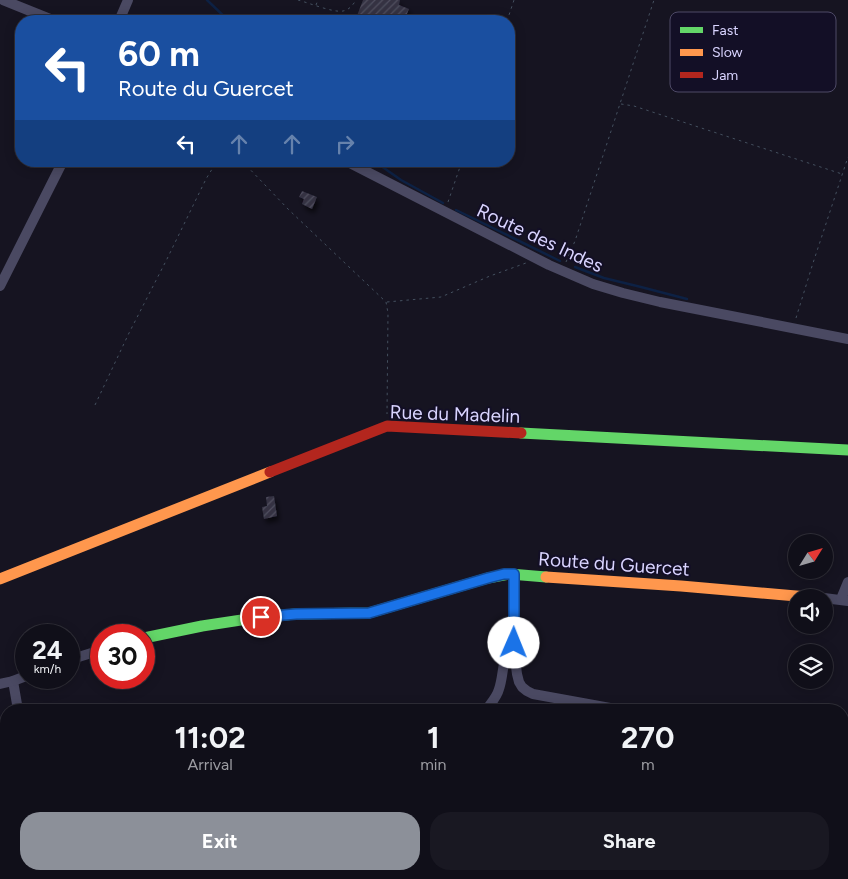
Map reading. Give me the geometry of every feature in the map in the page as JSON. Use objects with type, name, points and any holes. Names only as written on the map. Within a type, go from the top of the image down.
[{"type":"street","points":[[3,0],[40,15]]},
{"type":"street","points":[[121,15],[128,0]]},
{"type":"street","points":[[0,286],[60,167]]},
{"type":"street","name":"Route des Indes","points":[[358,167],[562,272],[604,287],[641,298],[848,339]]},
{"type":"street","name":"Rue du Madelin","points":[[0,580],[387,426],[848,450]]},
{"type":"street","name":"Route du Guercet","points":[[155,636],[261,617],[296,614],[369,613],[504,574],[690,586],[788,595]]},
{"type":"street","points":[[514,574],[516,674],[522,688],[533,694],[589,704]]},
{"type":"street","points":[[845,600],[848,582]]},
{"type":"street","points":[[490,704],[498,692],[507,653],[514,643]]},
{"type":"street","points":[[0,684],[13,681],[17,704]]},
{"type":"path","points":[[298,0],[343,11],[351,7],[356,0]]},
{"type":"path","points":[[316,5],[318,0]]},
{"type":"path","points":[[509,15],[514,0]]},
{"type":"path","points":[[562,272],[575,241],[654,0]]},
{"type":"path","points":[[620,104],[634,106],[842,174]]},
{"type":"path","points":[[794,328],[800,303],[848,157]]},
{"type":"path","points":[[95,405],[129,333],[213,167]]},
{"type":"path","points":[[248,167],[289,210],[386,302],[388,313],[387,426]]},
{"type":"path","points":[[445,212],[460,167]]},
{"type":"path","points":[[386,302],[441,297],[490,276],[525,264],[532,260],[533,257]]},
{"type":"building","points":[[363,0],[400,0],[399,5],[409,9],[406,15],[357,15]]},
{"type":"building","points":[[302,191],[317,197],[312,209],[302,204],[304,199],[299,197]]},
{"type":"building","points":[[274,496],[277,516],[264,519],[262,507],[267,506],[266,497]]},
{"type":"waterway","points":[[207,0],[223,15]]},
{"type":"waterway","points":[[383,167],[401,180],[443,203]]},
{"type":"waterway","points":[[456,210],[560,261]]},
{"type":"waterway","points":[[575,267],[604,278],[687,299]]},
{"type":"traffic: fast","points":[[521,433],[848,450]]},
{"type":"traffic: fast","points":[[155,636],[261,617],[296,614],[369,613],[488,578],[510,574],[546,577]]},
{"type":"traffic: slow","points":[[0,579],[270,472]]},
{"type":"traffic: slow","points":[[546,577],[788,595]]},
{"type":"traffic: jam","points":[[270,472],[387,426],[521,433]]},
{"type":"route","points":[[261,617],[296,614],[369,613],[488,578],[504,574],[514,574],[514,643]]}]
